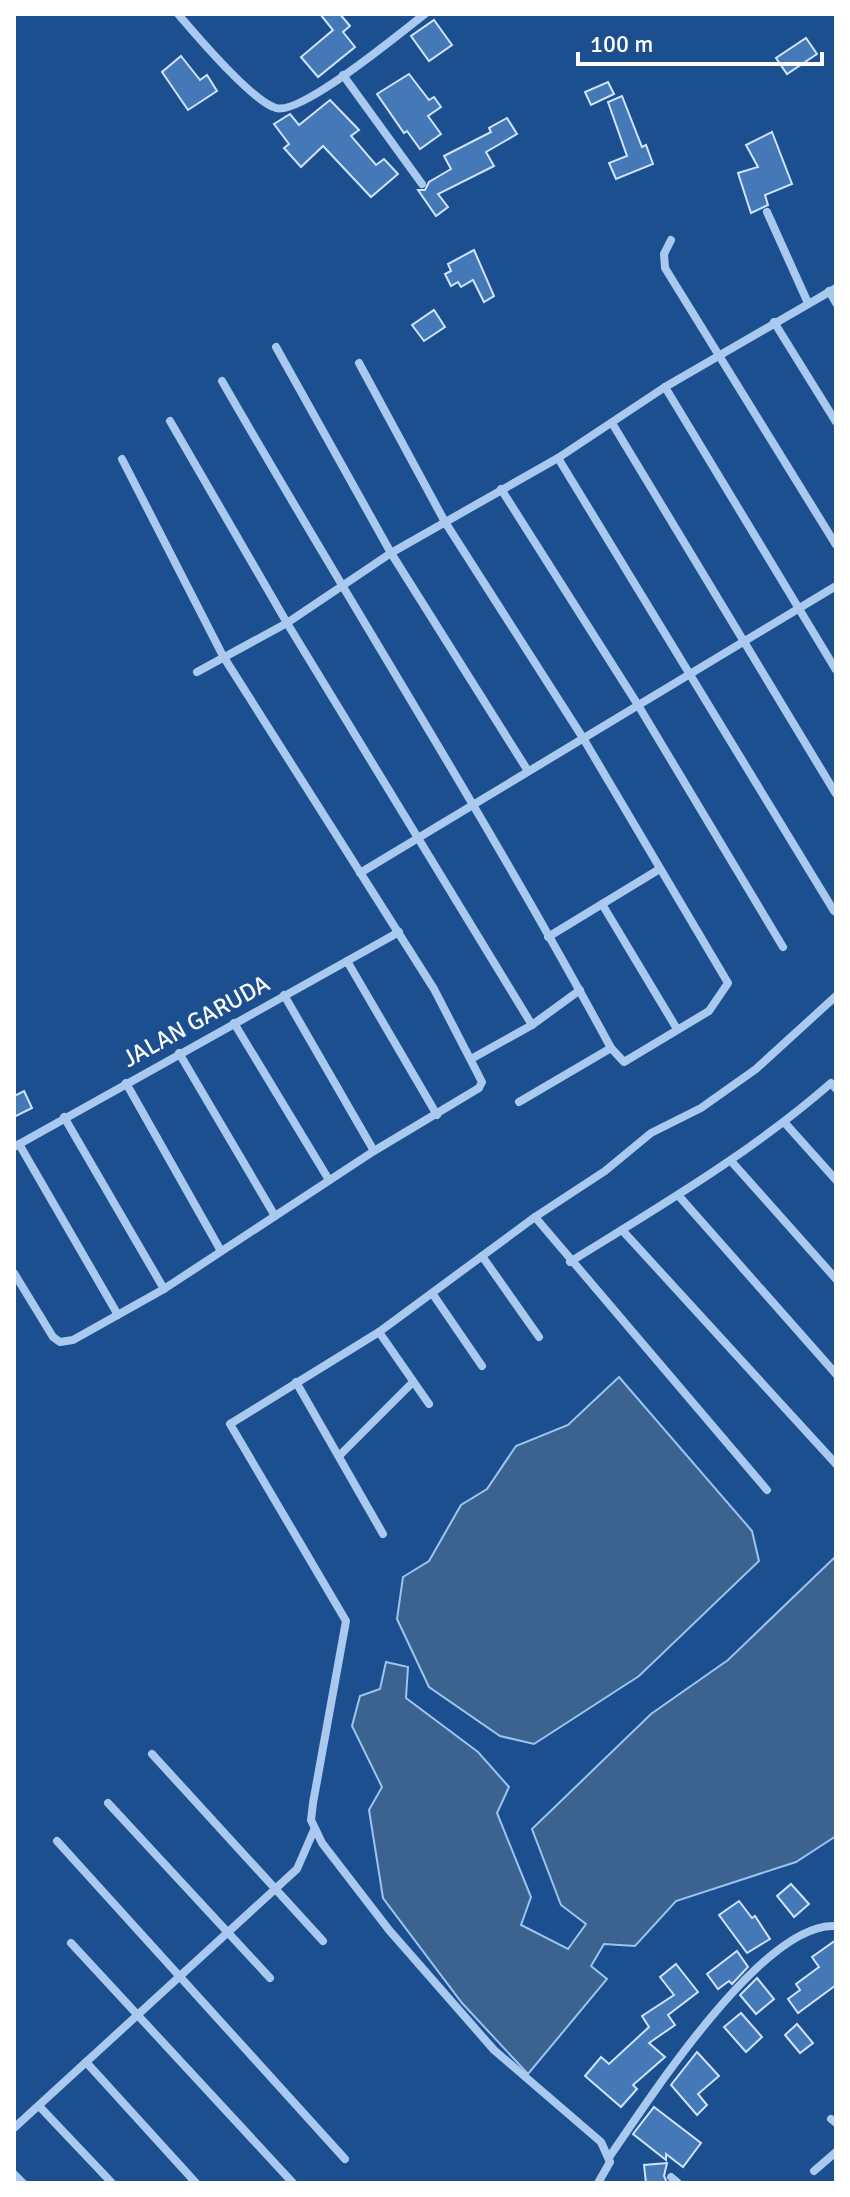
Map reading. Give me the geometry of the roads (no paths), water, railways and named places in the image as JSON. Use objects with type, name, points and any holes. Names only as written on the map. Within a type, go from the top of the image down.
[{"type":"street","points":[[178,14],[205,46],[274,108],[297,107],[425,14]]},
{"type":"street","points":[[343,75],[422,184]]},
{"type":"street","points":[[767,212],[808,303]]},
{"type":"street","points":[[671,240],[664,254],[665,268],[836,545]]},
{"type":"street","points":[[197,672],[287,623],[391,553],[558,458],[665,387],[719,358],[774,322],[832,290],[836,303]]},
{"type":"street","points":[[774,322],[836,422]]},
{"type":"street","points":[[276,347],[391,553],[528,771]]},
{"type":"street","points":[[222,381],[340,587],[473,805],[611,1048],[624,1062],[709,1011],[728,983],[658,870],[583,738],[445,522],[359,363]]},
{"type":"street","points":[[665,387],[836,670]]},
{"type":"street","points":[[170,421],[287,623],[532,1025]]},
{"type":"street","points":[[612,423],[836,794]]},
{"type":"street","points":[[558,458],[834,911]]},
{"type":"street","points":[[14,1273],[41,1321],[60,1342],[73,1340],[164,1289],[374,1151],[479,1088],[481,1075],[399,932],[223,656],[122,459]]},
{"type":"street","points":[[501,489],[638,705],[783,947]]},
{"type":"street","points":[[360,873],[836,586]]},
{"type":"street","points":[[548,937],[658,870]]},
{"type":"street","points":[[602,904],[677,1029]]},
{"type":"street","name":"JALAN GARUDA","points":[[16,1145],[399,932]]},
{"type":"street","points":[[347,961],[437,1115]]},
{"type":"street","points":[[471,1059],[532,1025],[580,990]]},
{"type":"street","points":[[284,995],[374,1151]]},
{"type":"street","points":[[14,2128],[297,1869],[314,1830],[313,1803],[346,1621],[230,1424],[379,1332],[535,1217],[605,1171],[651,1133],[701,1108],[756,1069],[836,996]]},
{"type":"street","points":[[234,1023],[329,1180]]},
{"type":"street","points":[[519,1102],[611,1048]]},
{"type":"street","points":[[179,1053],[275,1216]]},
{"type":"street","points":[[126,1083],[221,1251]]},
{"type":"street","points":[[570,1262],[731,1161],[785,1123],[831,1083],[836,1089]]},
{"type":"street","points":[[64,1117],[164,1289]]},
{"type":"street","points":[[785,1123],[836,1180]]},
{"type":"street","points":[[16,1145],[118,1315]]},
{"type":"street","points":[[731,1161],[836,1279]]},
{"type":"street","points":[[678,1195],[836,1374]]},
{"type":"street","points":[[535,1217],[570,1262],[767,1490]]},
{"type":"street","points":[[622,1230],[836,1464]]},
{"type":"street","points":[[482,1256],[539,1337]]},
{"type":"street","points":[[432,1293],[482,1366]]},
{"type":"street","points":[[379,1332],[429,1404]]},
{"type":"street","points":[[296,1382],[383,1534]]},
{"type":"street","points":[[339,1456],[413,1382]]},
{"type":"street","points":[[152,1754],[323,1941]]},
{"type":"street","points":[[108,1803],[270,1978]]},
{"type":"street","points":[[314,1830],[389,1930],[494,2050],[601,2142],[610,2156]]},
{"type":"street","points":[[57,1841],[345,2159]]},
{"type":"street","points":[[598,2183],[610,2156],[692,2040],[737,1988],[812,1929],[836,1926]]},
{"type":"street","points":[[71,1943],[293,2183]]},
{"type":"street","points":[[86,2062],[196,2183]]},
{"type":"street","points":[[39,2106],[112,2183]]},
{"type":"street","points":[[814,2171],[836,2152]]},
{"type":"street","points":[[14,2174],[23,2183]]},
{"type":"water","points":[[619,1377],[752,1531],[759,1561],[639,1676],[534,1744],[500,1736],[429,1687],[397,1619],[403,1577],[429,1561],[461,1505],[487,1489],[516,1446],[568,1425]]},
{"type":"water","points":[[836,1556],[836,1836],[796,1862],[676,1901],[635,1946],[604,1944],[591,1966],[607,1979],[528,2074],[462,2003],[383,1898],[369,1810],[382,1787],[352,1726],[360,1696],[380,1689],[386,1662],[408,1667],[406,1698],[478,1752],[509,1787],[497,1813],[531,1897],[521,1925],[568,1949],[586,1924],[561,1905],[532,1829],[651,1714],[728,1660]]}]
